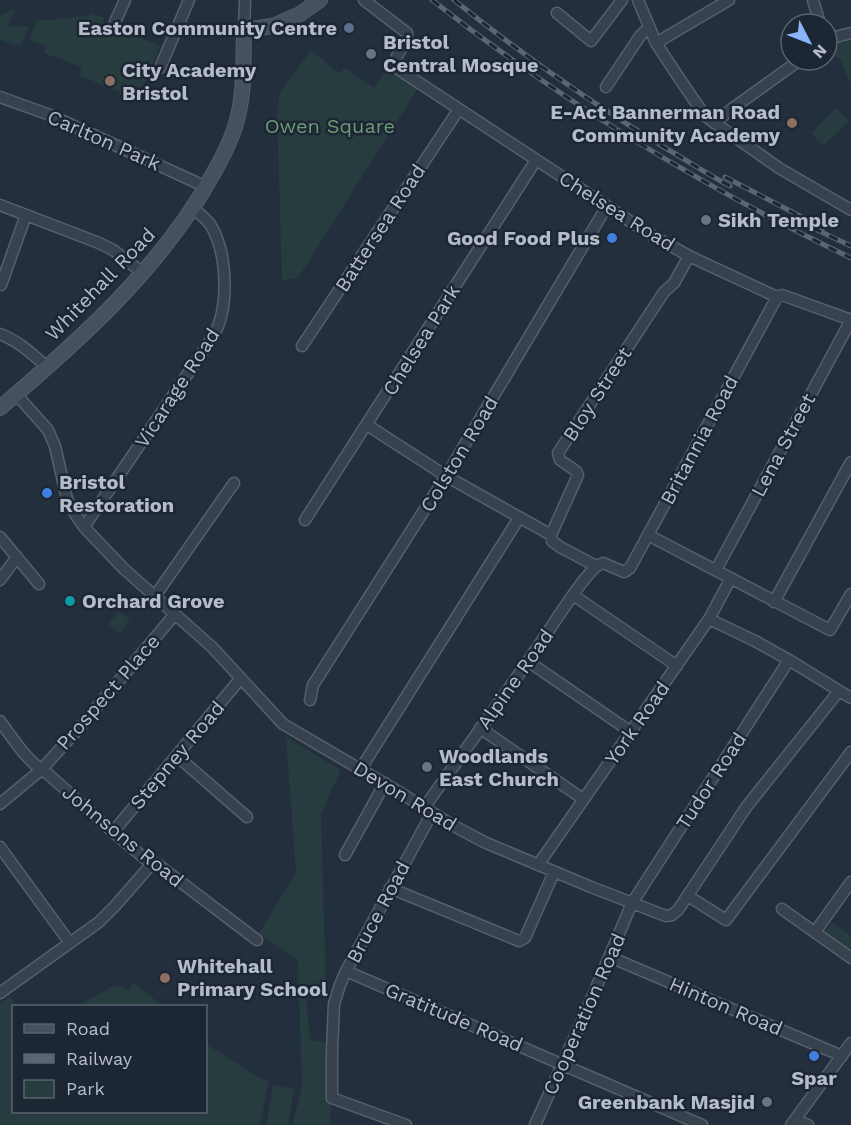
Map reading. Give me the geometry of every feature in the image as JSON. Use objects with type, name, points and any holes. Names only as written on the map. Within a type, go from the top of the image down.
[{"type":"main road","points":[[244,30],[273,26],[300,14],[320,0]]},
{"type":"main road","name":"Whitehall Road","points":[[0,408],[92,326],[143,273],[181,225],[206,187],[222,157],[239,111],[244,30]]},
{"type":"street","points":[[115,22],[125,0]]},
{"type":"street","points":[[160,68],[189,0]]},
{"type":"street","name":"Whitehall Road","points":[[244,30],[245,0]]},
{"type":"street","name":"Chelsea Road","points":[[364,0],[405,30],[408,39],[397,55],[395,66],[411,78],[648,233],[777,297],[782,295],[851,320]]},
{"type":"street","points":[[556,13],[591,41],[622,0]]},
{"type":"street","points":[[638,0],[656,43],[702,112],[714,123],[779,168],[851,210]]},
{"type":"street","points":[[656,43],[729,0]]},
{"type":"street","points":[[606,87],[640,36],[649,27]]},
{"type":"street","points":[[714,123],[783,72]]},
{"type":"street","name":"Carlton Park","points":[[0,97],[50,115],[206,187]]},
{"type":"street","name":"Battersea Road","points":[[302,346],[459,109]]},
{"type":"street","name":"Chelsea Park","points":[[305,520],[537,160]]},
{"type":"street","points":[[0,205],[99,243],[113,250],[143,273]]},
{"type":"street","name":"Colston Road","points":[[310,700],[314,685],[446,476],[607,206]]},
{"type":"street","name":"Vicarage Road","points":[[84,527],[219,325],[224,294],[220,250],[209,223],[193,207]]},
{"type":"street","points":[[1,285],[26,215]]},
{"type":"street","name":"Bloy Street","points":[[551,535],[578,475],[560,460],[558,453],[664,292],[674,283],[689,255]]},
{"type":"street","name":"Britannia Road","points":[[596,566],[603,563],[620,571],[627,571],[777,297]]},
{"type":"street","name":"Chelsea Road","points":[[836,315],[851,313]]},
{"type":"street","name":"Lena Street","points":[[716,570],[851,320]]},
{"type":"street","points":[[0,334],[23,346],[47,367]]},
{"type":"street","name":"Devon Road","points":[[16,394],[48,430],[55,446],[67,499],[84,527],[109,555],[212,647],[283,724],[484,842],[632,903],[669,916],[676,912],[747,806],[838,691]]},
{"type":"street","points":[[367,425],[446,476],[551,535],[552,541],[560,547],[596,566]]},
{"type":"street","points":[[774,602],[851,462]]},
{"type":"street","points":[[155,596],[234,483]]},
{"type":"street","points":[[360,770],[519,518]]},
{"type":"street","points":[[648,535],[830,630],[851,594]]},
{"type":"street","points":[[0,537],[39,584]]},
{"type":"street","points":[[0,580],[17,557]]},
{"type":"street","name":"Alpine Road","points":[[428,810],[480,728],[529,662],[573,595],[596,566]]},
{"type":"street","name":"York Road","points":[[538,865],[709,619],[731,578]]},
{"type":"street","points":[[573,595],[677,666]]},
{"type":"street","name":"Prospect Place","points":[[0,804],[41,770],[175,614]]},
{"type":"street","points":[[709,619],[755,641],[851,698]]},
{"type":"street","name":"Tudor Road","points":[[632,903],[789,660]]},
{"type":"street","points":[[529,662],[631,732]]},
{"type":"street","name":"Stepney Road","points":[[113,832],[241,678]]},
{"type":"street","name":"Johnsons Road","points":[[0,721],[41,770],[113,832],[149,862],[157,864],[257,940]]},
{"type":"street","points":[[480,728],[583,799]]},
{"type":"street","points":[[688,896],[726,920],[851,752]]},
{"type":"street","points":[[177,756],[247,817]]},
{"type":"street","points":[[345,855],[355,845],[385,783]]},
{"type":"street","name":"Bruce Road","points":[[406,1125],[332,1098],[334,1004],[346,971],[428,810]]},
{"type":"street","points":[[0,847],[70,943]]},
{"type":"street","points":[[2,988],[99,922],[149,867],[149,862]]},
{"type":"street","points":[[390,888],[519,941],[525,938],[554,872]]},
{"type":"street","points":[[815,932],[851,882]]},
{"type":"street","name":"Cooperation Road","points":[[535,1125],[632,903]]},
{"type":"street","points":[[782,909],[851,957]]},
{"type":"street","name":"Hinton Road","points":[[610,957],[842,1056]]},
{"type":"street","name":"Gratitude Road","points":[[346,971],[702,1125]]},
{"type":"street","points":[[808,1125],[793,1122],[851,1044]]},
{"type":"green space","points":[[15,9],[8,27],[29,26],[21,46],[0,40],[0,15]]},
{"type":"green space","points":[[90,13],[104,18],[103,22],[160,46],[137,100],[79,75],[82,67],[44,53],[47,46],[29,40],[36,21],[89,16]]},
{"type":"green space","points":[[851,40],[851,85],[839,58],[839,42]]},
{"type":"green space","name":"Owen Square","points":[[311,50],[339,73],[345,68],[374,88],[386,68],[418,88],[298,278],[282,280],[277,109],[280,92]]},
{"type":"green space","points":[[836,108],[849,121],[823,146],[811,133]]},
{"type":"green space","points":[[119,611],[130,620],[120,634],[108,624]]},
{"type":"green space","points":[[286,737],[341,770],[321,813],[326,992],[306,996],[310,1040],[325,1042],[331,1102],[330,1125],[292,1125],[302,1088],[298,961],[259,933],[296,873]]},
{"type":"green space","points":[[832,922],[851,936],[851,954],[826,935],[825,932]]},
{"type":"green space","points":[[134,982],[161,1005],[80,1005],[115,985],[128,990]]},
{"type":"green space","points":[[10,997],[16,1005],[12,1005],[12,1113],[207,1113],[207,1045],[263,1080],[269,1081],[260,1125],[0,1125],[0,1003]]},
{"type":"green space","points":[[273,1085],[294,1089],[288,1125],[266,1125]]},
{"type":"railway","points":[[432,0],[531,73],[634,140],[741,202],[851,258]]},
{"type":"railway","points":[[454,0],[585,97],[730,186]]},
{"type":"railway","points":[[725,177],[823,228]]},
{"type":"railway","points":[[813,228],[851,246]]},
{"type":"place","name":"Easton Community Centre","points":[[349,28]]},
{"type":"place","name":"Bristol Central Mosque","points":[[371,54]]},
{"type":"place","name":"City Academy Bristol","points":[[110,81]]},
{"type":"place","name":"E-Act Bannerman Road Community Academy","points":[[792,123]]},
{"type":"place","name":"Sikh Temple","points":[[706,220]]},
{"type":"place","name":"Good Food Plus","points":[[612,238]]},
{"type":"place","name":"Bristol Restoration","points":[[47,493]]},
{"type":"place","name":"Orchard Grove","points":[[70,601]]},
{"type":"place","name":"Woodlands East Church","points":[[427,767]]},
{"type":"place","name":"Whitehall Primary School","points":[[165,978]]},
{"type":"place","name":"Spar","points":[[814,1056]]},
{"type":"place","name":"Greenbank Masjid","points":[[767,1102]]}]
